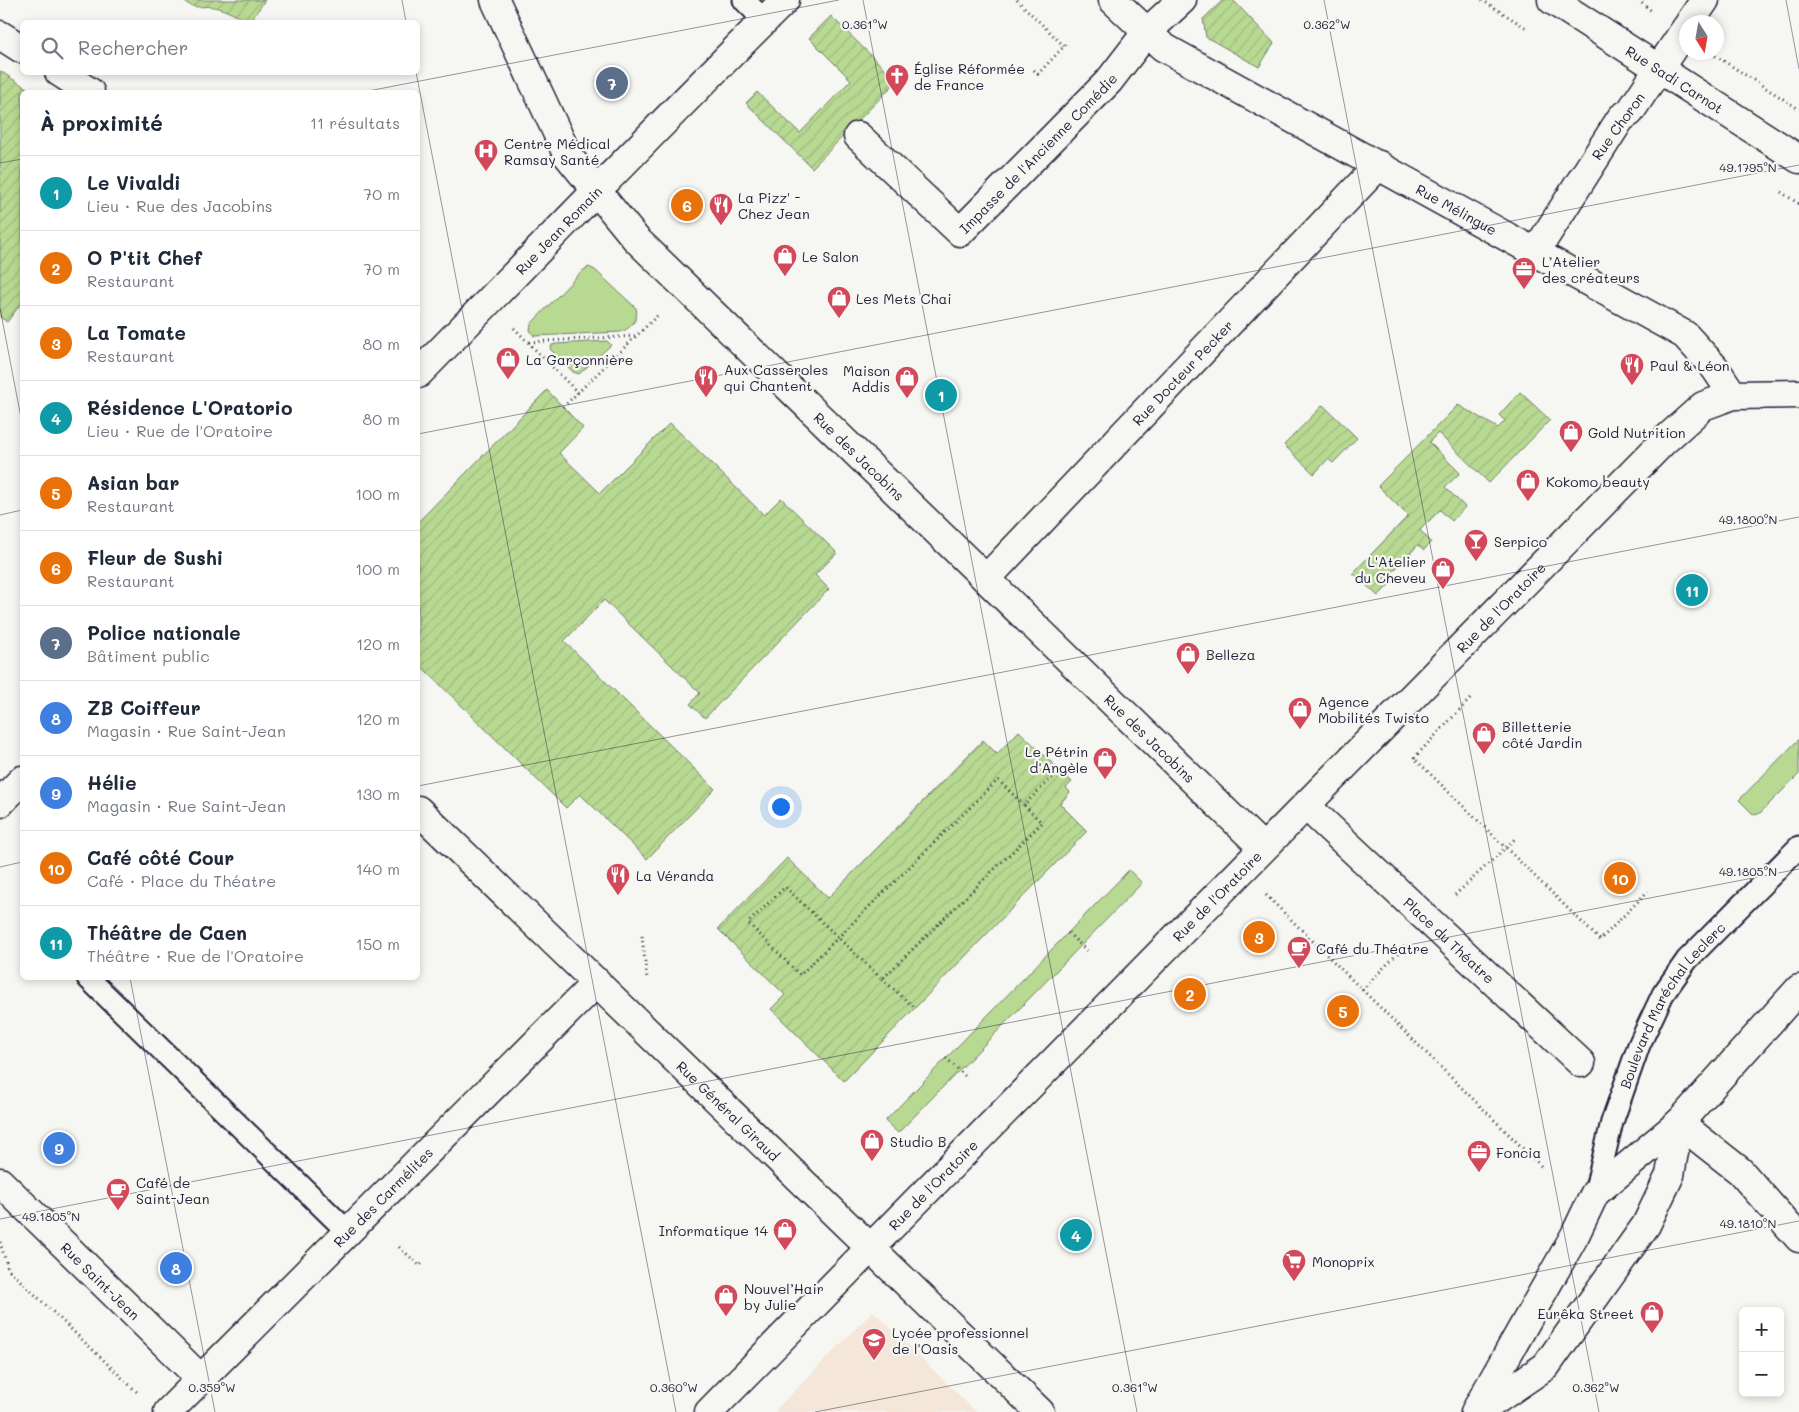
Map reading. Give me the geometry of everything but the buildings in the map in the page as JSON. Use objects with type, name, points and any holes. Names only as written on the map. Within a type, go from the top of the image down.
[{"type":"street","name":"Rue des Jacobins","points":[[495,0],[568,156],[636,239],[1262,847]]},
{"type":"street","name":"Rue Jean Romain","points":[[420,372],[596,192],[630,154],[785,0]]},
{"type":"street","name":"Rue Mélingue","points":[[1113,0],[1163,47],[1685,335],[1715,368],[1733,395]]},
{"type":"street","points":[[1146,33],[1182,0]]},
{"type":"street","name":"Rue Sadi Carnot","points":[[1552,0],[1799,159]]},
{"type":"street","points":[[1695,15],[1705,0]]},
{"type":"street","name":"Impasse de l'Ancienne Comédie","points":[[858,136],[960,232],[1109,81],[1146,33]]},
{"type":"street","points":[[0,35],[20,48]]},
{"type":"street","name":"Rue Choron","points":[[1536,252],[1621,118],[1630,112],[1679,39]]},
{"type":"street","points":[[64,75],[87,90]]},
{"type":"street","name":"Rue Docteur Pecker","points":[[986,579],[1378,165]]},
{"type":"street","points":[[1733,395],[1799,394]]},
{"type":"street","name":"Rue de l'Oratoire","points":[[709,1412],[1262,847],[1664,441],[1702,406],[1733,395]]},
{"type":"street","points":[[0,804],[20,782]]},
{"type":"street","name":"Rue Général Giraud","points":[[420,812],[1040,1412]]},
{"type":"street","name":"Place du Théatre","points":[[1318,817],[1581,1063]]},
{"type":"street","name":"Rue des Carmélites","points":[[168,1412],[597,982]]},
{"type":"street","name":"Boulevard Maréchal Leclerc","points":[[1477,1412],[1596,1194],[1679,1123],[1799,989]]},
{"type":"street","points":[[1679,1123],[1740,1171],[1799,1238]]},
{"type":"street","name":"Boulevard Maréchal Leclerc","points":[[1477,1412],[1546,1366],[1646,1224],[1670,1176],[1679,1123]]},
{"type":"street","name":"Rue Saint-Jean","points":[[0,1182],[200,1380]]},
{"type":"lane","points":[[744,0],[764,20]]},
{"type":"lane","name":"Boulevard Maréchal Leclerc","points":[[1596,1194],[1612,1122],[1640,1045],[1663,994],[1687,960],[1799,847]]},
{"type":"lane","points":[[90,980],[347,1231]]},
{"type":"path","points":[[1017,0],[1064,46]]},
{"type":"path","points":[[1638,0],[1656,14]]},
{"type":"path","points":[[1034,70],[1038,74],[1068,42]]},
{"type":"path","points":[[1722,60],[1799,109]]},
{"type":"path","points":[[563,408],[659,314]]},
{"type":"path","points":[[514,328],[578,393]]},
{"type":"path","points":[[529,342],[636,336]]},
{"type":"path","points":[[1470,699],[1412,757],[1600,940],[1648,891]]},
{"type":"path","points":[[1024,805],[1059,771]]},
{"type":"path","points":[[882,979],[1042,823],[998,780],[840,937],[800,975],[748,923],[785,887],[840,937],[882,979],[914,1008]]},
{"type":"path","points":[[1485,866],[1516,837]]},
{"type":"path","points":[[1259,889],[1542,1167]]},
{"type":"path","points":[[1068,933],[1089,953]]},
{"type":"path","points":[[642,936],[647,980]]},
{"type":"path","points":[[946,1058],[966,1077]]},
{"type":"path","points":[[0,1242],[8,1269],[139,1395]]},
{"type":"path","points":[[399,1246],[420,1266],[423,1262]]},
{"type":"shaded area","name":"Lycée professionnel de l'Oasis","points":[[873,1311],[976,1412],[774,1412]]},
{"type":"green space","points":[[182,0],[265,0],[251,20],[244,20],[214,7],[194,7]]},
{"type":"green space","points":[[1223,0],[1233,0],[1274,43],[1259,67],[1206,37],[1203,19]]},
{"type":"green space","points":[[831,16],[897,81],[812,168],[746,103],[757,92],[800,133],[851,80],[809,38]]},
{"type":"green space","points":[[0,71],[30,90],[20,90],[20,305],[7,322],[0,317]]},
{"type":"green space","points":[[589,267],[595,270],[636,308],[637,312],[633,323],[628,329],[620,332],[534,336],[530,330],[531,324],[582,271]]},
{"type":"green space","points":[[607,341],[611,345],[579,374],[573,372],[550,349],[552,345],[556,344]]},
{"type":"green space","points":[[547,390],[583,428],[559,453],[600,493],[670,423],[764,515],[781,498],[837,553],[815,575],[829,589],[705,718],[690,704],[700,693],[604,600],[564,641],[715,789],[647,859],[580,794],[566,808],[420,665],[420,520]]},
{"type":"green space","points":[[1520,392],[1550,420],[1489,483],[1438,433],[1429,442],[1460,473],[1445,487],[1465,507],[1452,521],[1440,510],[1420,530],[1431,542],[1424,550],[1418,545],[1386,579],[1391,583],[1378,596],[1353,573],[1408,516],[1378,486],[1458,405],[1498,428],[1505,421],[1499,415]]},
{"type":"green space","points":[[1323,405],[1357,438],[1333,463],[1328,459],[1314,474],[1284,445]]},
{"type":"green space","points":[[1019,731],[1072,782],[1066,788],[1070,792],[1060,804],[1087,831],[844,1081],[771,1009],[785,995],[718,929],[787,858],[828,898],[983,740],[997,754]]},
{"type":"green space","points":[[1799,739],[1799,774],[1760,813],[1753,814],[1739,800]]},
{"type":"green space","points":[[1129,870],[1142,883],[898,1133],[885,1121]]},
{"type":"place","name":"Police nationale","points":[[612,83]]},
{"type":"place","name":"Église Réformée de France","points":[[897,97]]},
{"type":"place","name":"Centre Médical Ramsay Santé","points":[[486,172]]},
{"type":"place","name":"Fleur de Sushi","points":[[687,205]]},
{"type":"place","name":"La Pizz' - Chez Jean","points":[[721,226]]},
{"type":"place","name":"Le Salon","points":[[785,277]]},
{"type":"place","name":"L’Atelier des créateurs","points":[[1524,290]]},
{"type":"place","name":"Les Mets Chai","points":[[839,319]]},
{"type":"place","name":"La Garçonnière","points":[[508,380]]},
{"type":"place","name":"Paul & Léon","points":[[1632,386]]},
{"type":"place","name":"Le Vivaldi","points":[[941,395]]},
{"type":"place","name":"Aux Casseroles qui Chantent","points":[[706,398]]},
{"type":"place","name":"Maison Addis","points":[[907,399]]},
{"type":"place","name":"Gold Nutrition","points":[[1571,453]]},
{"type":"place","name":"Kokomo beauty","points":[[1528,502]]},
{"type":"place","name":"Serpico","points":[[1476,562]]},
{"type":"place","name":"L'Atelier du Cheveu","points":[[1443,590]]},
{"type":"place","name":"Théâtre de Caen","points":[[1692,590]]},
{"type":"place","name":"Belleza","points":[[1188,675]]},
{"type":"place","name":"Agence Mobilités Twisto","points":[[1300,730]]},
{"type":"place","name":"Billetterie côté Jardin","points":[[1484,755]]},
{"type":"place","name":"Le Pétrin d'Angèle","points":[[1105,780]]},
{"type":"place","name":"Café côté Cour","points":[[1620,878]]},
{"type":"place","name":"La Véranda","points":[[618,896]]},
{"type":"place","name":"La Tomate","points":[[1259,937]]},
{"type":"place","name":"Café du Théatre","points":[[1299,969]]},
{"type":"place","name":"O P'tit Chef","points":[[1190,994]]},
{"type":"place","name":"Asian bar","points":[[1343,1011]]},
{"type":"place","name":"Hélie","points":[[59,1148]]},
{"type":"place","name":"Studio B","points":[[872,1162]]},
{"type":"place","name":"Foncia","points":[[1479,1173]]},
{"type":"place","name":"Café de Saint-Jean","points":[[118,1211]]},
{"type":"place","name":"Résidence L'Oratorio","points":[[1076,1235]]},
{"type":"place","name":"Informatique 14","points":[[785,1251]]},
{"type":"place","name":"ZB Coiffeur","points":[[176,1268]]},
{"type":"place","name":"Monoprix","points":[[1294,1282]]},
{"type":"place","name":"Nouvel’Hair by Julie","points":[[726,1317]]},
{"type":"place","name":"Eurêka Street","points":[[1652,1334]]},
{"type":"place","name":"Lycée professionnel de l'Oasis","points":[[874,1361]]}]
